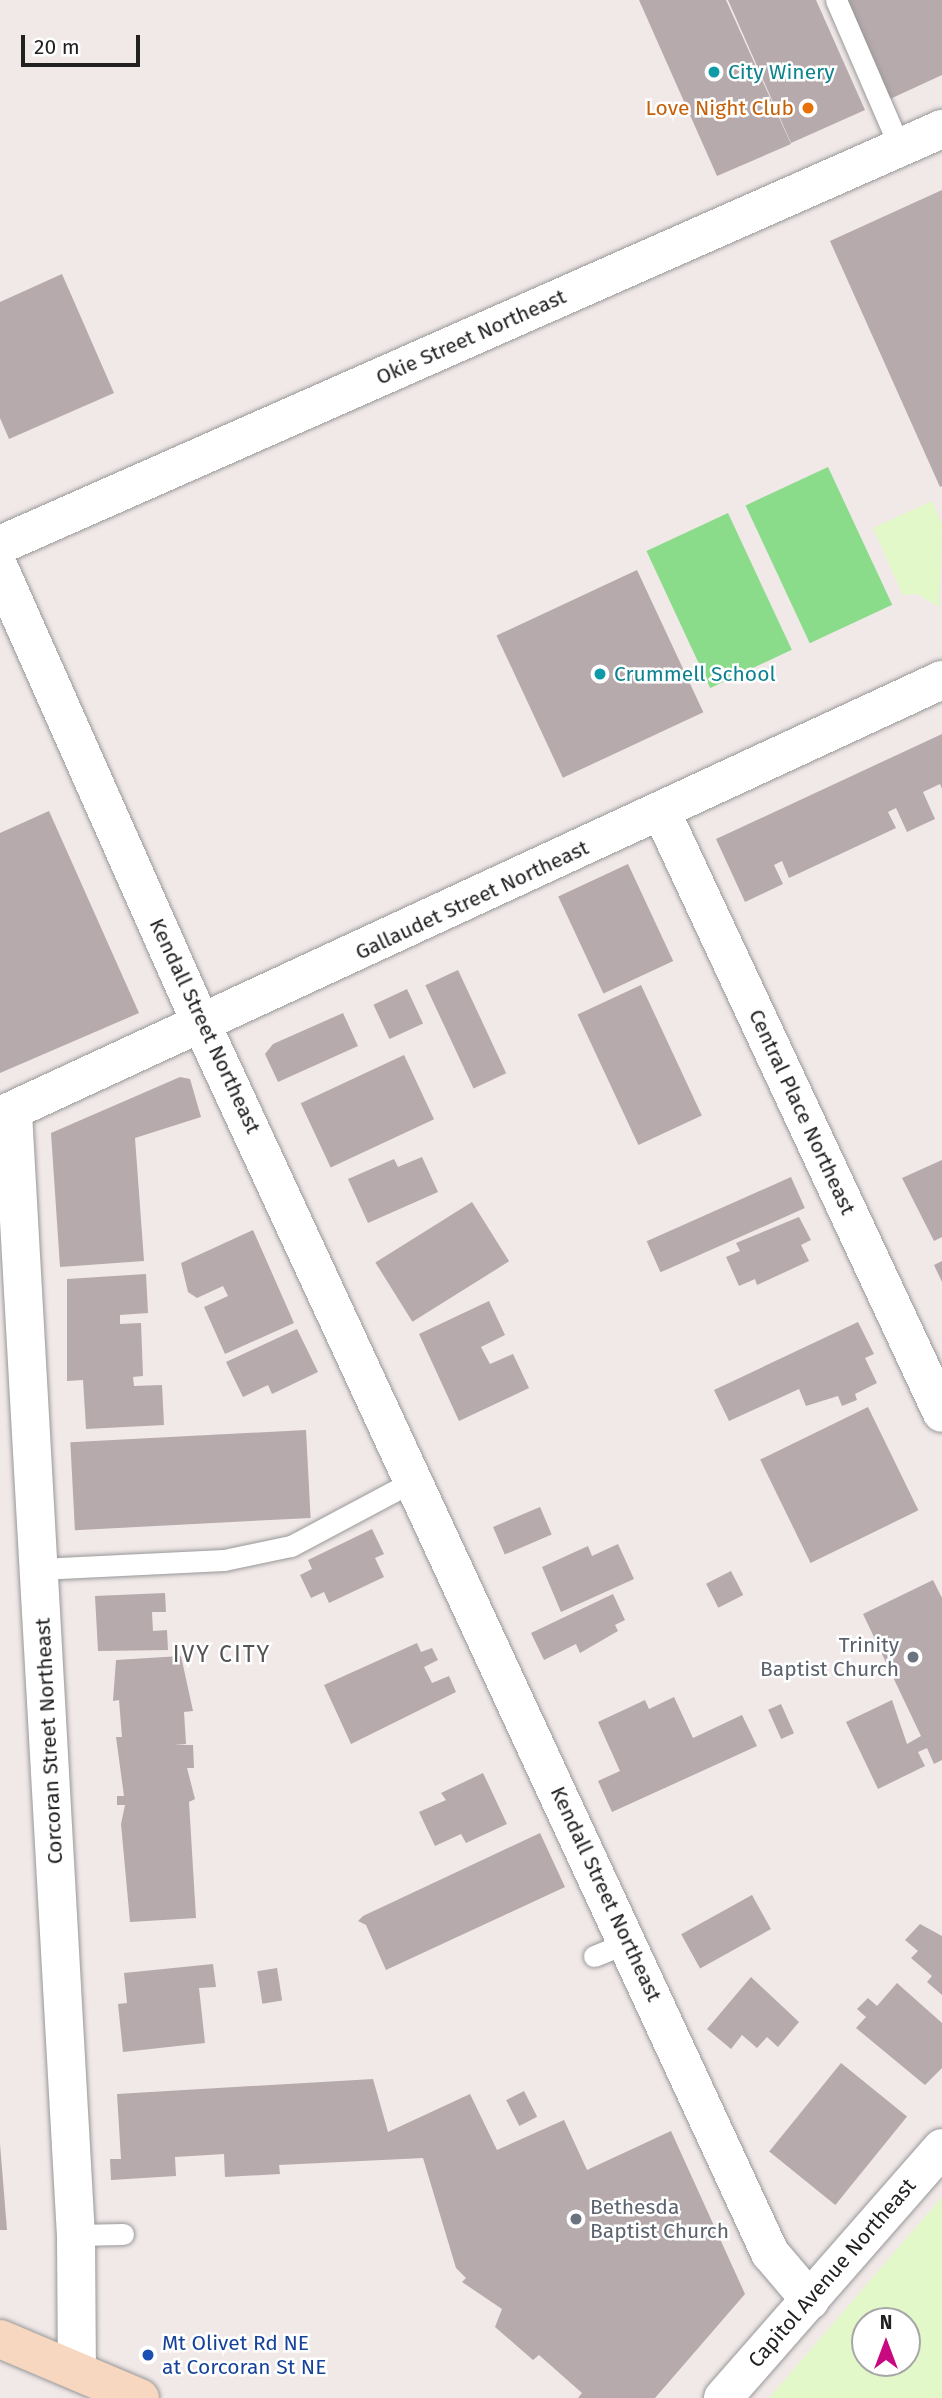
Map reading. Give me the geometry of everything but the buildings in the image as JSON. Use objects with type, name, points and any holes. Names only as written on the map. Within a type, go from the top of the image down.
[{"type":"main road","points":[[0,2339],[108,2388]]},
{"type":"street","name":"Okie Street Northeast","points":[[0,545],[942,129]]},
{"type":"street","name":"Kendall Street Northeast","points":[[0,570],[11,624],[415,1480],[611,1949],[771,2253],[810,2300]]},
{"type":"street","name":"Gallaudet Street Northeast","points":[[6,1114],[942,680]]},
{"type":"street","name":"Central Place Northeast","points":[[662,811],[942,1413]]},
{"type":"street","name":"Corcoran Street Northeast","points":[[6,1114],[39,1569],[76,2235],[108,2388]]},
{"type":"street","name":"Capitol Avenue Northeast","points":[[723,2398],[942,2148]]},
{"type":"lane","points":[[836,0],[900,148]]},
{"type":"lane","points":[[39,1569],[225,1560],[291,1546],[415,1480]]},
{"type":"lane","points":[[76,2235],[123,2234]]},
{"type":"green space","points":[[828,467],[892,605],[810,643],[746,505]]},
{"type":"green space","points":[[932,501],[942,525],[939,607],[917,594],[903,595],[873,528]]},
{"type":"green space","points":[[728,513],[792,650],[710,688],[646,551]]},
{"type":"green space","points":[[942,2197],[942,2398],[769,2398]]},
{"type":"place","name":"City Winery","points":[[714,72]]},
{"type":"place","name":"Love Night Club","points":[[808,108]]},
{"type":"place","name":"Crummell School","points":[[600,674]]},
{"type":"place","name":"Trinity Baptist Church","points":[[913,1657]]},
{"type":"place","name":"Bethesda Baptist Church","points":[[576,2219]]},
{"type":"place","name":"Mt Olivet Rd NE at Corcoran St NE","points":[[148,2355]]},
{"type":"district","name":"IVY CITY","points":[[222,1654]]}]
